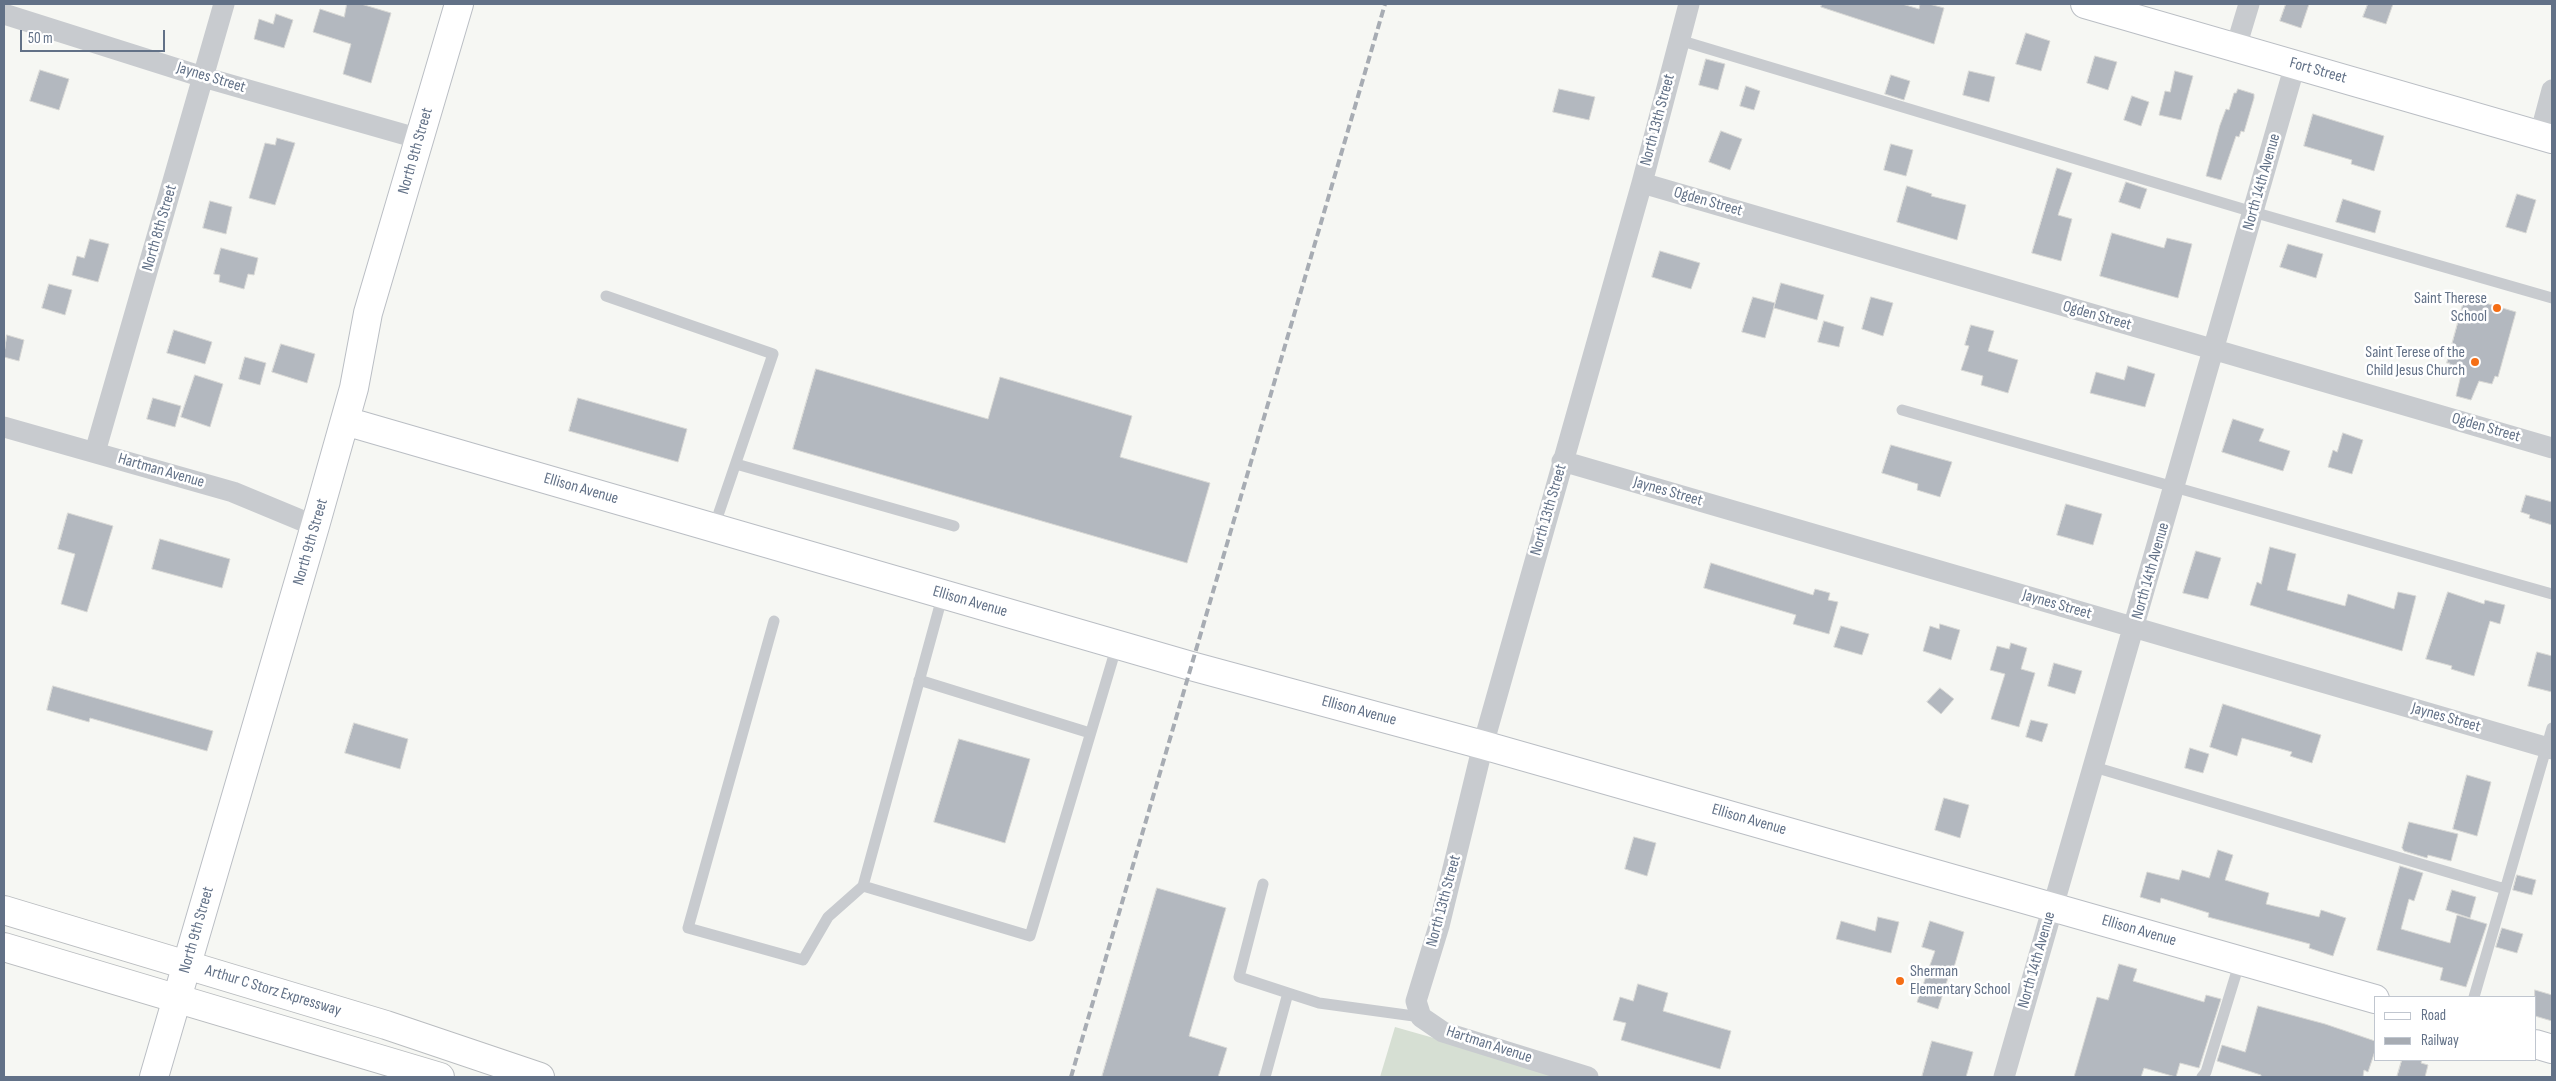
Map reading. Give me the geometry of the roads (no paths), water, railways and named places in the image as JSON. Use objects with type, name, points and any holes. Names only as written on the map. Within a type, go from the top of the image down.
[{"type":"main road","name":"North 9th Street","points":[[154,1077],[345,421],[360,358],[368,313],[459,4]]},
{"type":"main road","name":"Fort Street","points":[[2085,4],[2546,137]]},
{"type":"main road","name":"Ellison Avenue","points":[[345,421],[1117,644],[1483,745],[2374,999]]},
{"type":"main road","name":"Arthur C Storz Expressway","points":[[4,910],[433,1040],[540,1077]]},
{"type":"main road","name":"Arthur C Storz Expressway","points":[[4,947],[440,1077]]},
{"type":"main road","points":[[2536,1044],[2552,1049]]},
{"type":"street","name":"North 8th Street","points":[[95,452],[224,4]]},
{"type":"street","name":"North 13th Street","points":[[1422,1017],[1416,1002],[1439,926],[1483,745],[1642,183],[1689,4]]},
{"type":"street","points":[[2236,47],[2248,4]]},
{"type":"street","name":"Jaynes Street","points":[[4,14],[203,77],[420,139]]},
{"type":"street","name":"North 14th Avenue","points":[[2004,1077],[2135,628],[2295,65]]},
{"type":"street","points":[[2546,137],[2552,90]]},
{"type":"street","name":"Ogden Street","points":[[1642,183],[2552,448]]},
{"type":"street","name":"Hartman Avenue","points":[[4,427],[233,492],[315,526]]},
{"type":"street","name":"Jaynes Street","points":[[1562,461],[2135,628],[2550,742]]},
{"type":"street","name":"Hartman Avenue","points":[[1422,1017],[1442,1032],[1588,1077]]},
{"type":"lane","points":[[1679,40],[2253,212],[2552,298]]},
{"type":"lane","points":[[606,296],[773,354],[714,527]]},
{"type":"lane","points":[[1902,410],[2552,594]]},
{"type":"lane","points":[[736,464],[954,526]]},
{"type":"lane","points":[[774,621],[688,928],[803,960],[828,917],[863,886],[943,594]]},
{"type":"lane","points":[[863,886],[1030,936],[1117,644]]},
{"type":"lane","points":[[919,680],[1090,733]]},
{"type":"lane","points":[[2474,996],[2550,742]]},
{"type":"lane","points":[[2094,767],[2505,889]]},
{"type":"lane","points":[[1264,884],[1239,977],[1319,1002],[1422,1017]]},
{"type":"lane","points":[[2202,1077],[2206,1072],[2241,960]]},
{"type":"lane","points":[[1265,1077],[1288,992]]},
{"type":"railway","points":[[1071,1077],[1385,4]]},
{"type":"place","name":"Saint Therese School","points":[[2497,308]]},
{"type":"place","name":"Saint Terese of the Child Jesus Church","points":[[2475,362]]},
{"type":"place","name":"Sherman Elementary School","points":[[1900,981]]}]
